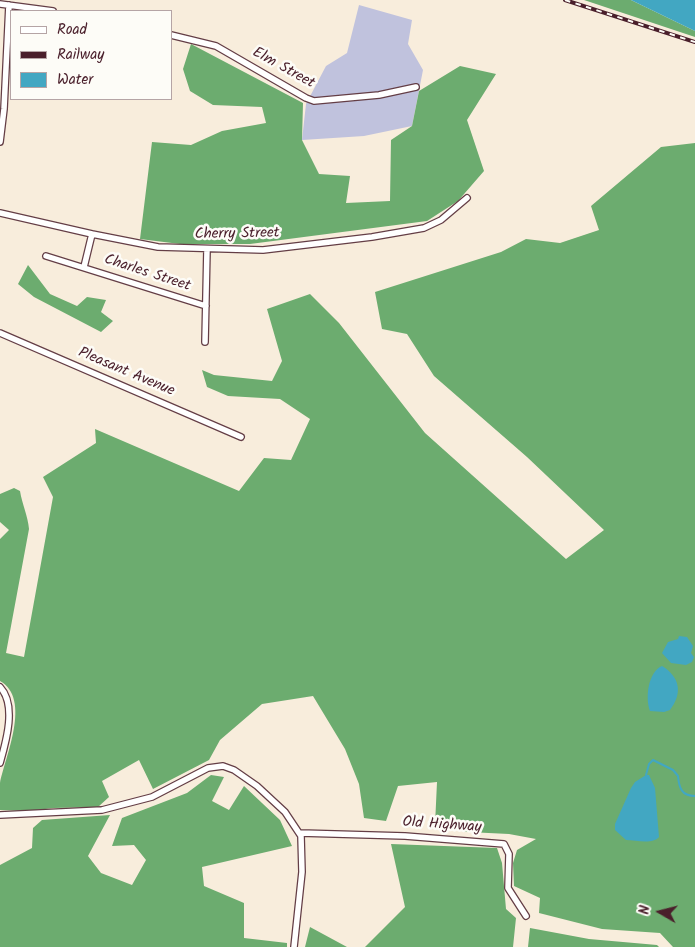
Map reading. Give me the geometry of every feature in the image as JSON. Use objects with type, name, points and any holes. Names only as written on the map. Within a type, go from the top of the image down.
[{"type":"street","points":[[0,4],[46,10]]},
{"type":"street","points":[[0,142],[9,5]]},
{"type":"street","name":"Elm Street","points":[[172,35],[216,46],[314,101],[379,95],[416,88]]},
{"type":"street","name":"Cherry Street","points":[[0,213],[158,247],[263,250],[372,237],[424,228],[441,220],[467,198]]},
{"type":"street","name":"Charles Street","points":[[92,234],[84,267],[206,306]]},
{"type":"street","points":[[205,342],[207,249]]},
{"type":"street","points":[[46,256],[84,267]]},
{"type":"street","name":"Pleasant Avenue","points":[[0,333],[241,437]]},
{"type":"street","points":[[0,687],[6,695],[8,716],[0,763]]},
{"type":"street","points":[[0,815],[90,811],[118,807],[159,794],[208,768],[223,766],[234,770],[257,786],[284,812],[300,833],[303,853],[294,947]]},
{"type":"street","name":"Old Highway","points":[[300,833],[406,836],[504,844],[509,854],[508,888],[526,916]]},
{"type":"shaded area","points":[[359,5],[412,20],[408,44],[423,70],[412,126],[364,136],[302,140],[306,104],[326,66],[347,53]]},
{"type":"green space","points":[[584,0],[631,0],[695,31],[695,37]]},
{"type":"green space","points":[[191,44],[303,103],[302,140],[319,174],[350,176],[346,203],[390,201],[391,140],[412,126],[419,91],[460,66],[496,74],[467,120],[484,171],[458,201],[427,221],[250,244],[180,244],[140,239],[152,142],[191,145],[222,131],[266,123],[262,107],[213,105],[190,91],[183,69]]},
{"type":"green space","points":[[695,143],[695,947],[673,947],[660,933],[602,929],[539,913],[540,898],[514,886],[513,863],[517,850],[536,839],[509,834],[468,832],[435,825],[437,782],[398,786],[386,821],[364,818],[359,784],[345,749],[313,696],[262,704],[220,740],[209,760],[153,789],[139,760],[102,781],[109,797],[98,807],[27,811],[0,810],[0,783],[11,744],[15,714],[14,701],[9,689],[0,681],[0,539],[9,530],[0,522],[0,494],[14,488],[20,491],[29,529],[6,653],[24,657],[53,497],[43,477],[96,443],[95,429],[239,491],[264,458],[291,460],[310,419],[280,399],[228,396],[207,387],[202,370],[214,375],[272,381],[282,361],[267,309],[310,294],[339,323],[425,433],[566,559],[604,530],[527,457],[434,376],[407,334],[382,329],[375,292],[501,252],[526,239],[560,243],[599,230],[591,206],[661,147]]},
{"type":"green space","points":[[28,265],[50,294],[77,306],[87,297],[106,300],[101,312],[113,321],[101,332],[34,297],[18,284]]},
{"type":"green space","points":[[211,775],[224,777],[212,801],[229,810],[244,786],[280,820],[292,846],[202,867],[204,886],[244,903],[244,938],[287,943],[287,947],[0,947],[0,865],[32,848],[33,828],[42,820],[110,815],[88,856],[101,873],[132,885],[146,860],[134,845],[112,846],[122,818],[187,793]]},
{"type":"green space","points":[[391,844],[497,848],[502,863],[506,909],[516,918],[513,947],[365,947],[405,907]]},
{"type":"green space","points":[[310,927],[347,947],[305,947]]},
{"type":"green space","points":[[530,928],[589,939],[657,945],[659,947],[528,947]]},
{"type":"water","points":[[631,0],[695,0],[695,31]]},
{"type":"water","points":[[679,636],[687,637],[693,646],[691,653],[694,657],[692,662],[686,665],[671,663],[662,653],[668,642],[678,639]]},
{"type":"water","points":[[662,666],[676,680],[678,686],[677,698],[670,710],[664,712],[650,711],[648,699],[649,686],[657,669]]},
{"type":"water","points":[[649,775],[655,788],[659,837],[652,841],[626,840],[615,830],[615,824],[631,788],[635,782]]},
{"type":"waterway","points":[[646,775],[649,764],[653,760],[673,770],[678,776],[679,784],[684,793],[695,796]]},
{"type":"railway","points":[[565,0],[695,42]]}]
